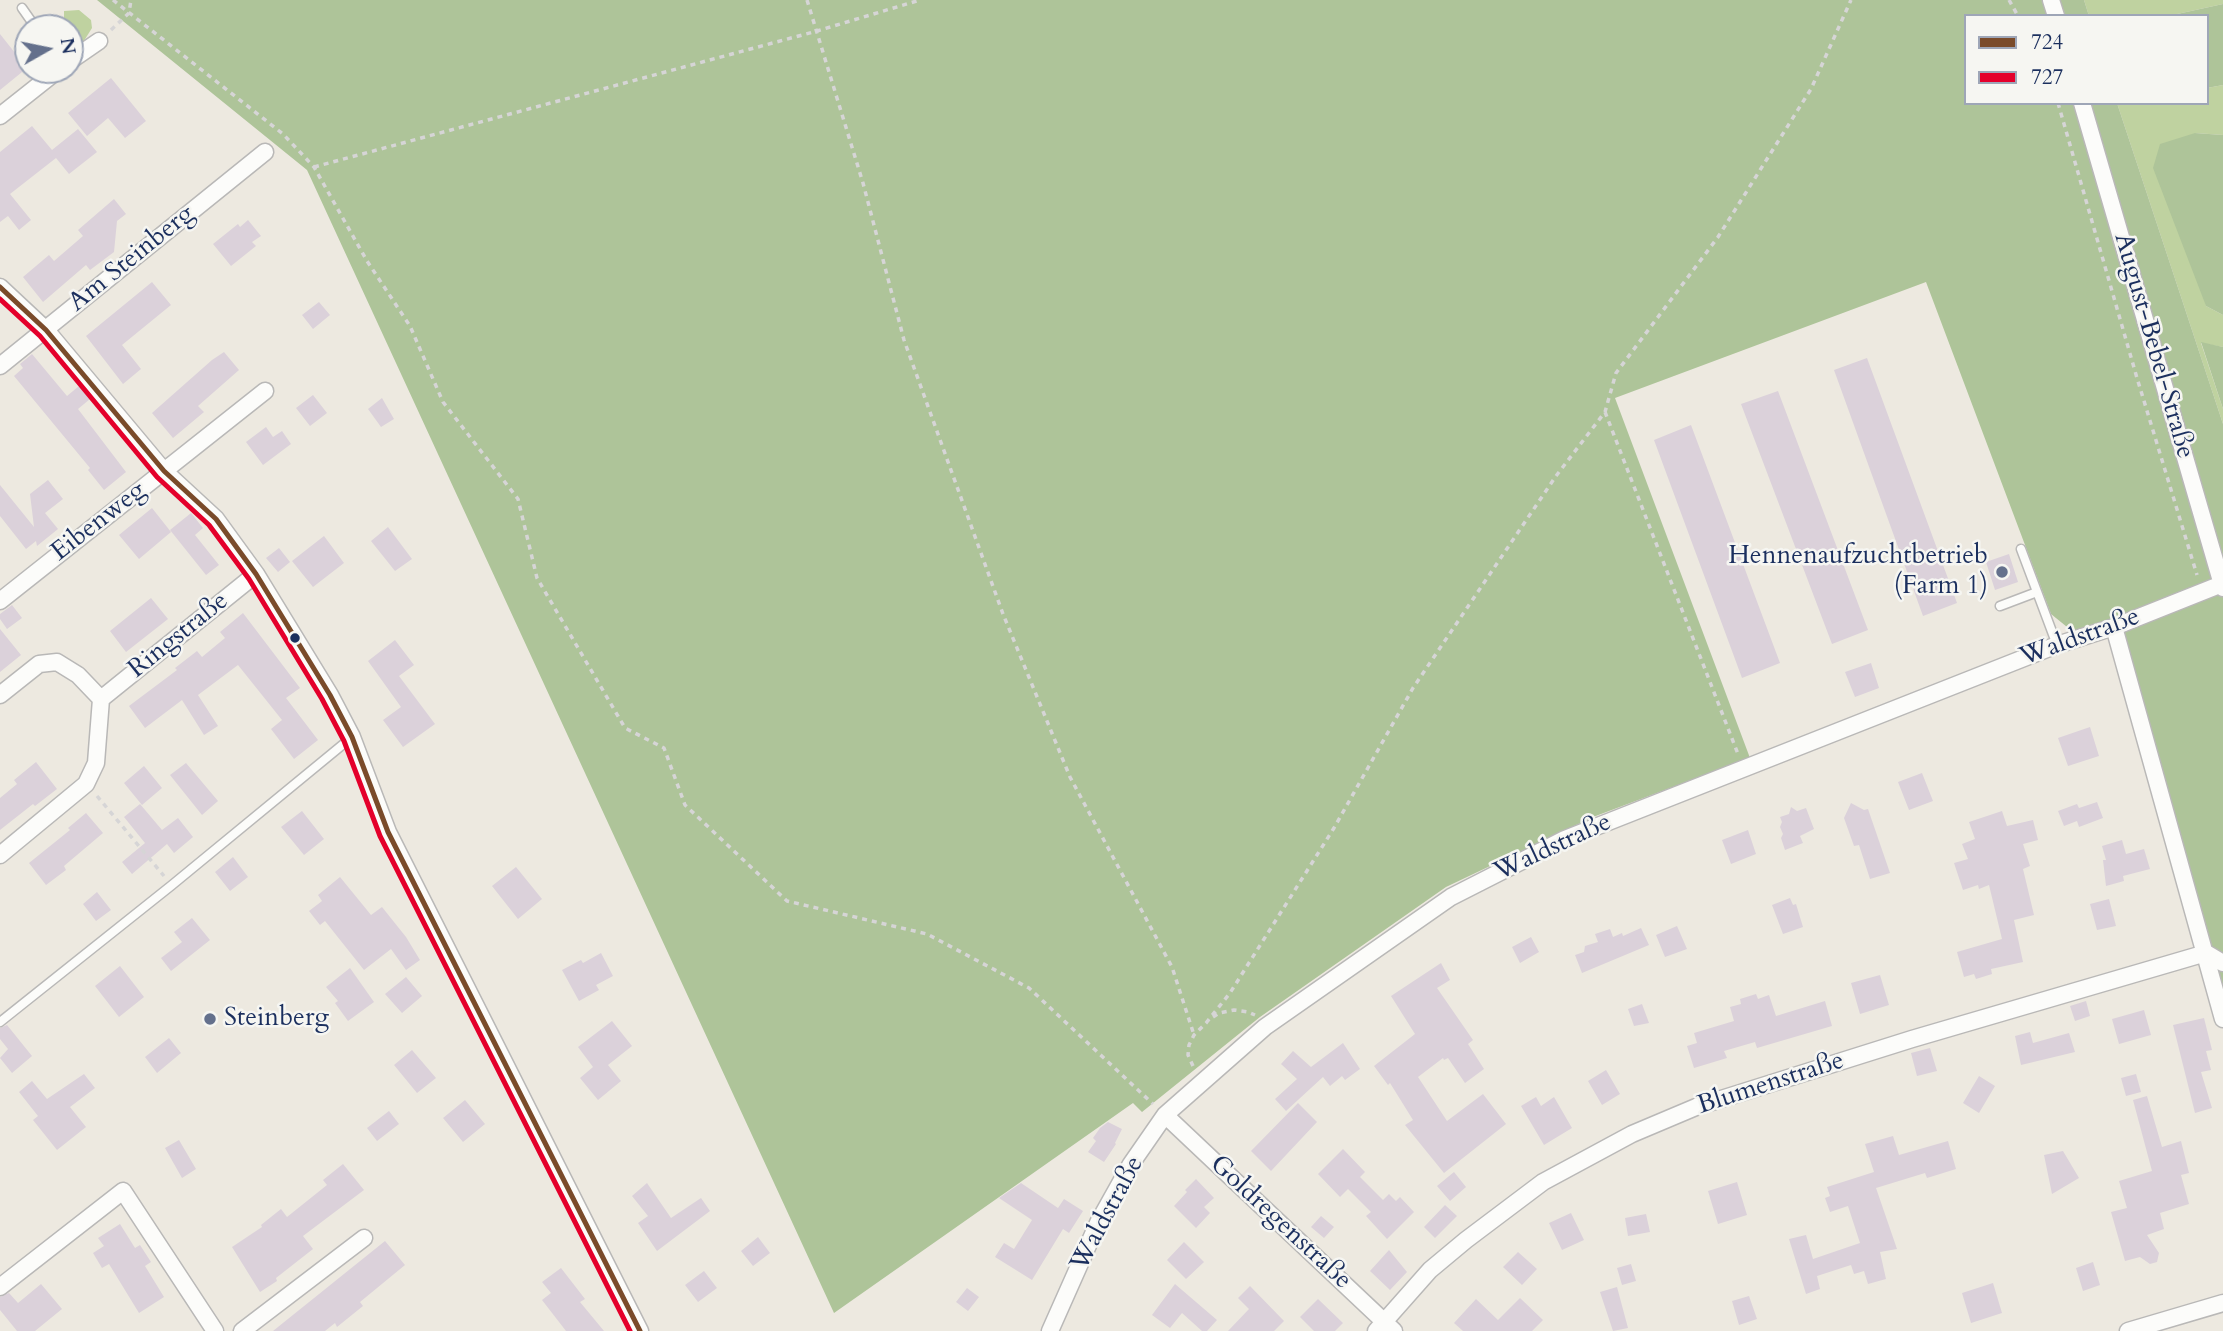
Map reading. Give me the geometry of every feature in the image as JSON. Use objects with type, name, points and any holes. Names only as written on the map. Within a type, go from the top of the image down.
[{"type":"street","points":[[84,51],[99,41]]},
{"type":"street","points":[[0,116],[40,84]]},
{"type":"street","name":"August-Bebel-Straße","points":[[2083,105],[2222,586]]},
{"type":"street","name":"Am Steinberg","points":[[0,366],[265,152]]},
{"type":"street","points":[[0,287],[46,330],[164,471],[216,519],[256,574],[330,695],[352,737],[388,832],[640,1331]]},
{"type":"street","name":"Eibenweg","points":[[3,591],[164,471],[265,391]]},
{"type":"street","name":"Ringstraße","points":[[101,699],[256,574]]},
{"type":"street","name":"Waldstraße","points":[[1050,1331],[1098,1223],[1131,1164],[1165,1115],[1265,1027],[1451,897],[1565,839],[2057,645],[2222,586]]},
{"type":"street","points":[[2114,626],[2223,1019]]},
{"type":"street","points":[[0,695],[38,664],[57,662],[78,675],[101,699],[96,763],[86,784],[0,855]]},
{"type":"street","points":[[2206,953],[2223,963]]},
{"type":"street","name":"Blumenstraße","points":[[1385,1328],[1430,1270],[1466,1240],[1543,1182],[1632,1134],[1696,1107],[1912,1039],[2206,953]]},
{"type":"street","name":"Goldregenstraße","points":[[1165,1115],[1385,1328]]},
{"type":"street","points":[[0,1287],[123,1191],[215,1331]]},
{"type":"street","points":[[242,1331],[364,1238]]},
{"type":"street","points":[[2128,1331],[2223,1303]]},
{"type":"lane","points":[[22,8],[26,14]]},
{"type":"lane","points":[[2021,549],[2057,645]]},
{"type":"lane","points":[[2000,606],[2037,593]]},
{"type":"lane","points":[[0,1021],[172,885],[352,737]]},
{"type":"path","points":[[113,0],[283,134],[314,167],[367,261],[410,326],[443,402],[518,499],[537,578],[625,728],[664,748],[684,805],[787,901],[927,934],[1029,988],[1165,1115]]},
{"type":"path","points":[[99,41],[129,13],[131,0]]},
{"type":"path","points":[[807,0],[863,183],[904,340],[1003,614],[1070,778],[1172,967],[1194,1035]]},
{"type":"path","points":[[314,167],[817,31],[920,0]]},
{"type":"path","points":[[1207,1077],[1194,1067],[1188,1055],[1194,1035],[1230,993],[1334,828],[1413,688],[1556,476],[1605,412],[1616,373],[1718,237],[1811,89],[1851,0]]},
{"type":"path","points":[[2059,105],[2137,378],[2203,592]]},
{"type":"path","points":[[1605,412],[1744,769]]},
{"type":"path","points":[[86,784],[172,885]]},
{"type":"path","points":[[1206,1023],[1219,1013],[1234,1010],[1260,1017],[1265,1027]]},
{"type":"green space","points":[[97,0],[2084,0],[2088,14],[1964,14],[1964,105],[2118,105],[2223,424],[2223,989],[2121,632],[2088,644],[2051,614],[1926,282],[1615,398],[1750,758],[1593,817],[1446,887],[1260,1017],[1142,1112],[1133,1103],[834,1313],[307,170]]},
{"type":"green space","points":[[2084,0],[2223,0],[2223,4],[2177,14],[2088,14]]},
{"type":"green space","points":[[2223,4],[2223,85],[2209,88],[2209,14],[2177,14]]},
{"type":"green space","points":[[79,10],[84,14],[64,14],[64,11]]},
{"type":"green space","points":[[84,14],[91,20],[92,28],[84,41]]},
{"type":"green space","points":[[2223,85],[2223,135],[2195,133],[2206,306],[2223,315],[2223,347],[2201,343],[2223,409],[2223,424],[2118,105],[2209,105],[2209,88]]},
{"type":"green space","points":[[2195,133],[2223,135],[2223,315],[2206,306],[2153,168],[2160,144]]},
{"type":"green space","points":[[2201,342],[2223,347],[2223,409]]},
{"type":"building","points":[[0,34],[14,52],[14,79],[0,90]]},
{"type":"building","points":[[111,78],[146,121],[125,138],[108,118],[87,136],[68,113]]},
{"type":"building","points":[[32,126],[52,150],[78,129],[97,152],[69,174],[56,158],[10,194],[31,220],[19,230],[8,216],[0,222],[0,152]]},
{"type":"building","points":[[114,199],[126,214],[117,221],[114,252],[90,270],[86,265],[43,302],[23,277],[49,255],[54,261],[83,236],[78,230]]},
{"type":"building","points":[[248,220],[261,236],[252,242],[256,246],[231,266],[213,244],[238,224],[240,227]]},
{"type":"building","points":[[152,282],[171,305],[122,345],[141,369],[123,384],[86,336]]},
{"type":"building","points":[[319,302],[330,315],[313,329],[302,315]]},
{"type":"building","points":[[224,352],[239,370],[198,406],[204,412],[173,438],[152,413]]},
{"type":"building","points":[[32,354],[67,396],[79,386],[90,399],[78,409],[126,472],[104,490],[88,470],[90,468],[14,376],[23,368],[20,364]]},
{"type":"building","points":[[1867,358],[1957,603],[1923,616],[1834,370]]},
{"type":"building","points":[[1778,391],[1868,630],[1832,644],[1741,404]]},
{"type":"building","points":[[313,395],[327,413],[310,426],[296,408]]},
{"type":"building","points":[[382,398],[394,419],[381,427],[368,409]]},
{"type":"building","points":[[1691,425],[1780,663],[1742,678],[1654,440]]},
{"type":"building","points":[[266,427],[273,437],[282,431],[291,444],[263,465],[246,442]]},
{"type":"building","points":[[48,480],[63,499],[45,513],[58,529],[37,546],[36,541],[26,549],[0,516],[0,485],[34,527],[30,494]]},
{"type":"building","points":[[152,508],[171,532],[139,559],[119,535]]},
{"type":"building","points":[[191,513],[203,528],[195,535],[219,565],[206,575],[170,530]]},
{"type":"building","points":[[388,527],[412,559],[395,571],[371,541]]},
{"type":"building","points":[[324,536],[344,563],[313,587],[292,561]]},
{"type":"building","points":[[279,548],[290,562],[278,572],[266,558]]},
{"type":"building","name":"Hennenaufzuchtbetrieb (Farm 1)","points":[[2009,554],[2018,582],[1995,590],[1986,562]]},
{"type":"building","points":[[151,598],[168,619],[126,652],[110,631]]},
{"type":"building","points":[[12,605],[22,618],[7,629],[0,619],[0,614]]},
{"type":"building","points":[[243,613],[300,688],[286,698],[318,740],[294,759],[271,729],[282,720],[238,665],[198,695],[218,726],[204,735],[182,700],[145,728],[129,706],[177,670],[175,668],[197,651],[202,657],[225,638],[220,632]]},
{"type":"building","points":[[0,629],[21,655],[0,672]]},
{"type":"building","points":[[395,640],[414,665],[399,676],[435,724],[403,747],[383,720],[401,707],[368,661]]},
{"type":"building","points":[[1871,663],[1879,688],[1855,697],[1845,672]]},
{"type":"building","points":[[2090,727],[2099,756],[2068,766],[2058,738]]},
{"type":"building","points":[[36,762],[57,789],[0,830],[0,798],[17,784],[14,780]]},
{"type":"building","points":[[186,763],[218,801],[202,815],[170,775]]},
{"type":"building","points":[[144,766],[162,788],[142,805],[124,783]]},
{"type":"building","points":[[1922,773],[1933,801],[1909,810],[1898,782]]},
{"type":"building","points":[[2097,802],[2103,818],[2079,827],[2077,821],[2064,826],[2058,811],[2077,804],[2079,808]]},
{"type":"building","points":[[1851,803],[1864,810],[1868,809],[1890,873],[1870,879],[1859,845],[1854,846],[1844,818]]},
{"type":"building","points":[[140,804],[162,830],[178,818],[193,837],[174,853],[167,844],[132,874],[122,862],[145,843],[124,817]]},
{"type":"building","points":[[1791,807],[1797,811],[1806,808],[1814,829],[1800,836],[1803,843],[1785,850],[1781,838],[1783,834],[1780,817],[1789,814]]},
{"type":"building","points":[[302,811],[324,839],[304,855],[281,827]]},
{"type":"building","points":[[2002,811],[2007,826],[2033,820],[2038,840],[2023,844],[2030,866],[2023,869],[2034,915],[2014,920],[2023,962],[1991,969],[1992,974],[1976,979],[1974,974],[1964,977],[1957,952],[2002,939],[1989,885],[1963,890],[1954,863],[1968,859],[1962,844],[1975,839],[1969,822]]},
{"type":"building","points":[[86,813],[103,833],[64,866],[66,870],[46,885],[29,863],[70,830],[68,828]]},
{"type":"building","points":[[1748,830],[1756,854],[1731,864],[1722,840]]},
{"type":"building","points":[[2122,840],[2126,854],[2144,849],[2150,869],[2123,876],[2124,881],[2106,886],[2103,860],[2106,860],[2102,846]]},
{"type":"building","points":[[233,857],[248,877],[230,891],[215,872]]},
{"type":"building","points":[[516,867],[542,899],[518,919],[492,886]]},
{"type":"building","points":[[340,877],[371,915],[382,907],[420,960],[406,970],[391,949],[364,970],[325,921],[320,925],[309,911],[322,901],[318,895]]},
{"type":"building","points":[[97,892],[111,910],[96,921],[83,904]]},
{"type":"building","points":[[1790,898],[1793,905],[1796,904],[1803,927],[1783,934],[1772,905]]},
{"type":"building","points":[[2109,899],[2116,926],[2097,930],[2090,904]]},
{"type":"building","points":[[192,918],[210,940],[171,971],[161,958],[182,942],[174,932]]},
{"type":"building","points":[[1677,926],[1687,949],[1665,957],[1656,935]]},
{"type":"building","points":[[1641,928],[1649,945],[1582,973],[1575,955],[1584,952],[1585,946],[1598,942],[1595,934],[1610,929],[1613,937],[1622,933],[1623,936]]},
{"type":"building","points":[[1531,937],[1539,952],[1520,963],[1512,947]]},
{"type":"building","points":[[601,953],[613,976],[596,985],[599,990],[579,1001],[562,970]]},
{"type":"building","points":[[1441,963],[1450,980],[1437,988],[1473,1040],[1468,1044],[1484,1069],[1465,1083],[1448,1058],[1443,1058],[1418,1077],[1447,1121],[1483,1094],[1506,1124],[1444,1173],[1405,1125],[1413,1120],[1390,1083],[1388,1085],[1374,1066],[1415,1034],[1391,996]]},
{"type":"building","points":[[120,966],[144,997],[119,1017],[95,986]]},
{"type":"building","points":[[350,968],[374,1002],[348,1021],[335,1003],[338,1001],[326,987]]},
{"type":"building","points":[[1880,975],[1889,1005],[1860,1014],[1851,983]]},
{"type":"building","points":[[406,977],[422,996],[402,1013],[385,994]]},
{"type":"building","points":[[1756,994],[1758,999],[1769,995],[1776,1016],[1825,1001],[1832,1026],[1757,1048],[1755,1042],[1724,1051],[1727,1058],[1694,1068],[1687,1046],[1697,1043],[1694,1033],[1734,1021],[1730,1007],[1741,1004],[1740,999]]},
{"type":"building","points":[[2086,1001],[2090,1016],[2075,1021],[2070,1006]]},
{"type":"building","points":[[1642,1004],[1649,1023],[1634,1026],[1628,1009]]},
{"type":"building","points":[[2144,1010],[2151,1035],[2119,1044],[2112,1019]]},
{"type":"building","points":[[2204,1018],[2212,1050],[2206,1051],[2211,1070],[2201,1072],[2212,1108],[2195,1113],[2173,1025]]},
{"type":"building","points":[[612,1021],[632,1046],[608,1065],[621,1081],[598,1100],[580,1078],[593,1067],[578,1047]]},
{"type":"building","points":[[7,1025],[32,1056],[12,1073],[0,1058],[8,1049],[0,1039],[0,1028]]},
{"type":"building","points":[[2030,1032],[2033,1043],[2069,1033],[2075,1052],[2021,1065],[2015,1036]]},
{"type":"building","points":[[169,1038],[181,1053],[157,1073],[145,1057]]},
{"type":"building","points":[[1343,1043],[1360,1069],[1345,1080],[1342,1076],[1330,1086],[1323,1077],[1286,1111],[1275,1099],[1297,1079],[1281,1064],[1293,1051],[1311,1067]]},
{"type":"building","points":[[1930,1048],[1937,1071],[1917,1076],[1911,1053]]},
{"type":"building","points":[[412,1050],[436,1078],[417,1093],[394,1065]]},
{"type":"building","points":[[1606,1070],[1620,1094],[1602,1105],[1588,1081]]},
{"type":"building","points":[[84,1074],[95,1088],[70,1107],[86,1127],[57,1150],[33,1120],[38,1116],[19,1092],[32,1081],[47,1099]]},
{"type":"building","points":[[2136,1074],[2141,1092],[2126,1096],[2121,1078]]},
{"type":"building","points":[[1979,1076],[1995,1086],[1979,1113],[1963,1103]]},
{"type":"building","points":[[2147,1096],[2162,1147],[2181,1141],[2189,1173],[2181,1175],[2189,1204],[2160,1213],[2164,1229],[2147,1235],[2159,1253],[2157,1262],[2150,1264],[2140,1257],[2125,1261],[2111,1212],[2127,1208],[2119,1181],[2152,1171],[2133,1100]]},
{"type":"building","points":[[1536,1097],[1541,1106],[1554,1097],[1572,1128],[1544,1145],[1521,1106]]},
{"type":"building","points":[[465,1100],[485,1124],[463,1142],[443,1118]]},
{"type":"building","points":[[1298,1103],[1317,1122],[1271,1171],[1251,1151]]},
{"type":"building","points":[[389,1111],[399,1124],[377,1141],[367,1128]]},
{"type":"building","points":[[1108,1122],[1122,1129],[1104,1162],[1088,1152],[1096,1141],[1093,1138]]},
{"type":"building","points":[[1893,1136],[1899,1155],[1948,1141],[1956,1169],[1927,1178],[1925,1173],[1876,1188],[1897,1249],[1880,1252],[1886,1279],[1868,1284],[1864,1271],[1854,1274],[1851,1265],[1817,1276],[1820,1289],[1806,1294],[1789,1239],[1806,1235],[1813,1259],[1860,1243],[1848,1206],[1830,1212],[1825,1198],[1830,1196],[1827,1187],[1874,1172],[1865,1144]]},
{"type":"building","points":[[179,1140],[196,1169],[182,1178],[165,1148]]},
{"type":"building","points":[[1343,1149],[1365,1172],[1360,1177],[1383,1200],[1389,1194],[1396,1201],[1400,1197],[1414,1212],[1387,1239],[1366,1216],[1371,1212],[1348,1189],[1340,1197],[1318,1174]]},
{"type":"building","points":[[2063,1151],[2079,1178],[2052,1194],[2044,1155]]},
{"type":"building","points":[[343,1164],[364,1190],[303,1236],[313,1249],[276,1278],[277,1281],[260,1292],[232,1247],[262,1227],[261,1225],[281,1209],[287,1217],[327,1185],[323,1180]]},
{"type":"building","points":[[1454,1172],[1466,1187],[1450,1201],[1437,1186]]},
{"type":"building","points":[[1196,1179],[1214,1198],[1204,1207],[1210,1213],[1196,1228],[1174,1206]]},
{"type":"building","points":[[1737,1182],[1747,1215],[1718,1224],[1708,1191]]},
{"type":"building","points":[[647,1183],[671,1218],[701,1198],[710,1211],[657,1251],[638,1223],[648,1216],[632,1196]]},
{"type":"building","points":[[1021,1183],[1058,1208],[1064,1199],[1083,1211],[1069,1233],[1063,1229],[1032,1280],[995,1257],[1004,1243],[1014,1249],[1032,1220],[999,1198]]},
{"type":"building","points":[[1445,1205],[1457,1216],[1435,1238],[1424,1227]]},
{"type":"building","points":[[1571,1213],[1584,1240],[1562,1250],[1549,1223]]},
{"type":"building","points":[[1646,1214],[1650,1232],[1628,1236],[1625,1218]]},
{"type":"building","points":[[1321,1216],[1334,1227],[1324,1238],[1311,1227]]},
{"type":"building","points":[[120,1224],[135,1248],[140,1245],[151,1262],[145,1266],[164,1297],[139,1313],[109,1264],[102,1268],[93,1253],[104,1246],[98,1238]]},
{"type":"building","points":[[758,1237],[770,1253],[753,1266],[741,1251]]},
{"type":"building","points":[[385,1241],[405,1265],[360,1302],[363,1306],[337,1327],[335,1323],[325,1331],[273,1331]]},
{"type":"building","points":[[1184,1242],[1204,1262],[1186,1279],[1167,1260]]},
{"type":"building","points":[[1389,1250],[1407,1272],[1390,1290],[1370,1271]]},
{"type":"building","points":[[1518,1252],[1537,1269],[1522,1285],[1503,1267]]},
{"type":"building","points":[[2093,1262],[2100,1285],[2083,1291],[2076,1268]]},
{"type":"building","points":[[1631,1264],[1636,1281],[1622,1285],[1617,1268]]},
{"type":"building","points":[[561,1268],[585,1299],[580,1302],[604,1331],[566,1331],[542,1300],[551,1293],[542,1282]]},
{"type":"building","points":[[704,1271],[717,1288],[698,1302],[685,1285]]},
{"type":"building","points":[[1993,1283],[2002,1313],[1971,1323],[1962,1293]]},
{"type":"building","points":[[41,1284],[62,1309],[35,1331],[17,1331],[0,1310],[0,1297],[9,1293],[18,1303]]},
{"type":"building","points":[[1175,1284],[1217,1320],[1207,1331],[1202,1331],[1182,1313],[1170,1328],[1152,1315]]},
{"type":"building","points":[[1250,1286],[1284,1321],[1274,1331],[1228,1331],[1249,1309],[1238,1298]]},
{"type":"building","points":[[1617,1287],[1628,1328],[1613,1331],[1600,1292]]},
{"type":"building","points":[[967,1288],[979,1297],[968,1311],[956,1302]]},
{"type":"building","points":[[1749,1296],[1757,1319],[1739,1325],[1732,1301]]},
{"type":"building","points":[[1520,1298],[1543,1320],[1532,1331],[1463,1331],[1454,1323],[1476,1299],[1498,1320]]},
{"type":"building","points":[[1318,1299],[1343,1323],[1335,1331],[1314,1331],[1300,1317]]},
{"type":"transit line","name":"724","points":[[0,287],[46,330],[164,471],[216,519],[256,574],[330,695],[352,737],[388,832],[640,1331]]},
{"type":"transit line","name":"727","points":[[0,299],[40,336],[157,477],[209,525],[249,579],[322,699],[344,741],[380,836],[630,1331]]},
{"type":"place","name":"Hennenaufzuchtbetrieb (Farm 1)","points":[[2002,572]]},
{"type":"place","name":"Steinberg","points":[[210,1019]]}]
